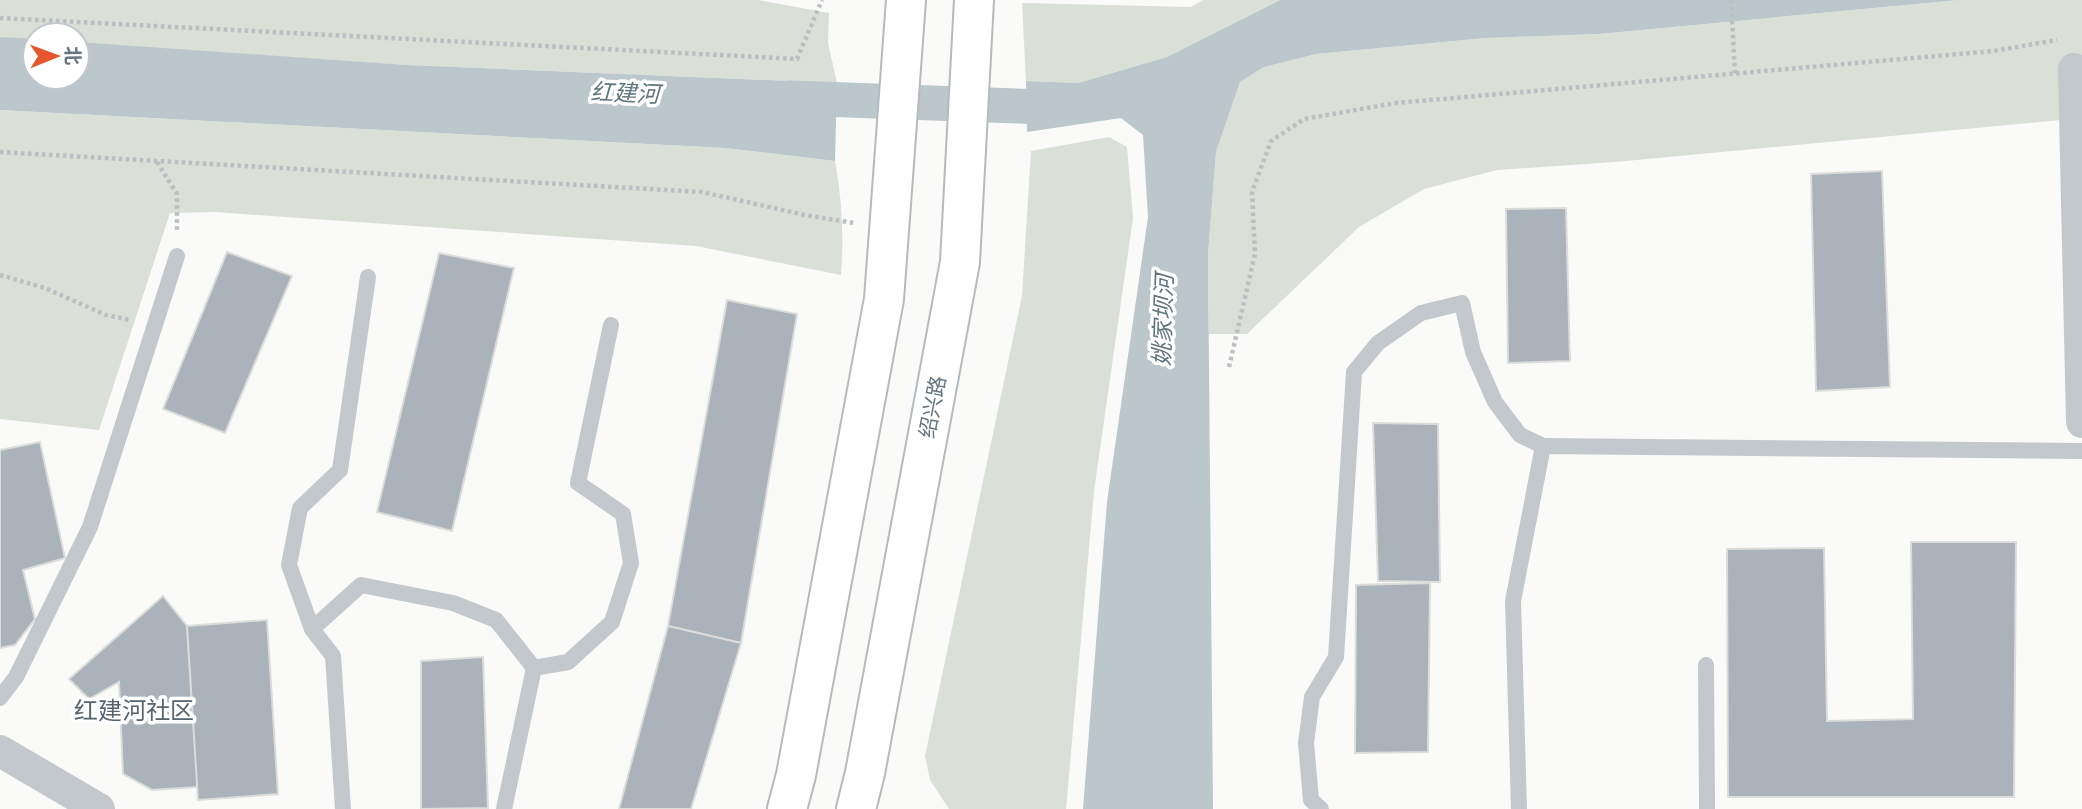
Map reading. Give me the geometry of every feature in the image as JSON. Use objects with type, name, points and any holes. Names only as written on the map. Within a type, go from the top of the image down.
[{"type":"main road","points":[[787,809],[796,775],[884,299],[906,0]]},
{"type":"main road","name":"绍兴路","points":[[856,809],[865,773],[960,262],[974,0]]},
{"type":"street","points":[[2074,69],[2082,422]]},
{"type":"street","points":[[0,751],[99,809]]},
{"type":"lane","points":[[0,698],[16,677],[90,527],[177,256]]},
{"type":"lane","points":[[343,809],[333,656],[312,629],[289,565],[300,508],[340,470],[368,277]]},
{"type":"lane","points":[[1321,809],[1311,800],[1306,743],[1312,697],[1336,657],[1354,372],[1378,343],[1420,313],[1462,303],[1473,352],[1495,402],[1520,435],[1544,446],[2082,451]]},
{"type":"lane","points":[[534,668],[568,662],[612,622],[631,563],[622,514],[578,483],[611,325]]},
{"type":"lane","points":[[1519,809],[1513,601],[1544,446]]},
{"type":"lane","points":[[312,629],[361,585],[453,603],[496,620],[534,668]]},
{"type":"lane","points":[[1706,665],[1707,809]]},
{"type":"lane","points":[[504,809],[534,668]]},
{"type":"path","points":[[0,18],[797,59],[822,0]]},
{"type":"path","points":[[1731,0],[1735,74]]},
{"type":"path","points":[[1229,368],[1255,254],[1252,192],[1271,141],[1304,119],[1396,103],[1994,51],[2069,38]]},
{"type":"path","points":[[0,152],[702,192],[805,215],[890,229]]},
{"type":"path","points":[[157,161],[177,194],[177,256]]},
{"type":"path","points":[[0,275],[45,288],[106,315],[155,325]]},
{"type":"shaded area","points":[[0,0],[758,0],[829,13],[828,43],[837,83],[406,65],[91,44],[91,21],[21,21],[21,40],[0,38]]},
{"type":"shaded area","points":[[1203,0],[1280,0],[1167,57],[1078,83],[1026,81],[1022,3],[1191,7]]},
{"type":"shaded area","points":[[1959,0],[2082,0],[2082,118],[1615,162],[1497,170],[1424,189],[1359,227],[1247,334],[1209,334],[1208,254],[1216,152],[1240,82],[1264,67],[1316,54],[1486,38],[1599,34]]},
{"type":"shaded area","points":[[0,110],[725,148],[835,161],[842,218],[841,275],[696,246],[215,212],[170,213],[99,430],[0,419]]},
{"type":"shaded area","points":[[1109,137],[1127,147],[1133,218],[1094,491],[1066,809],[949,809],[930,780],[925,756],[1022,296],[1031,151]]},
{"type":"water","name":"姚家坝河","points":[[1280,0],[1959,0],[1599,34],[1486,38],[1316,54],[1264,67],[1240,82],[1216,152],[1208,254],[1213,809],[1083,809],[1107,502],[1148,217],[1143,135],[1121,118],[1027,132],[1026,81],[1078,83],[1167,57]]},
{"type":"water","points":[[0,37],[21,38],[21,91],[91,91],[91,43],[407,65],[837,83],[835,161],[725,148],[0,110]]},
{"type":"building","points":[[1882,171],[1890,387],[1816,391],[1811,174]]},
{"type":"building","points":[[1566,208],[1570,361],[1508,363],[1506,209]]},
{"type":"building","points":[[227,252],[292,276],[225,433],[163,409]]},
{"type":"building","points":[[439,253],[514,268],[452,531],[377,512]]},
{"type":"building","points":[[727,300],[797,314],[741,643],[668,626]]},
{"type":"building","points":[[1373,423],[1438,424],[1440,582],[1378,581]]},
{"type":"building","points":[[40,442],[65,558],[23,570],[35,619],[15,645],[0,648],[0,450]]},
{"type":"building","points":[[1911,542],[2016,542],[2014,797],[1728,797],[1727,549],[1824,548],[1827,721],[1913,719]]},
{"type":"building","points":[[1430,583],[1428,752],[1355,753],[1356,585]]},
{"type":"building","points":[[163,596],[187,626],[198,787],[152,790],[123,774],[119,682],[89,699],[69,679]]},
{"type":"building","points":[[267,620],[278,794],[198,800],[187,626]]},
{"type":"building","points":[[668,626],[741,643],[691,809],[619,809]]},
{"type":"building","points":[[483,657],[488,808],[421,809],[421,661]]},
{"type":"waterway","name":"红建河","points":[[791,98],[1047,107],[1074,102]]},
{"type":"district","name":"红建河社区","points":[[134,710]]}]
